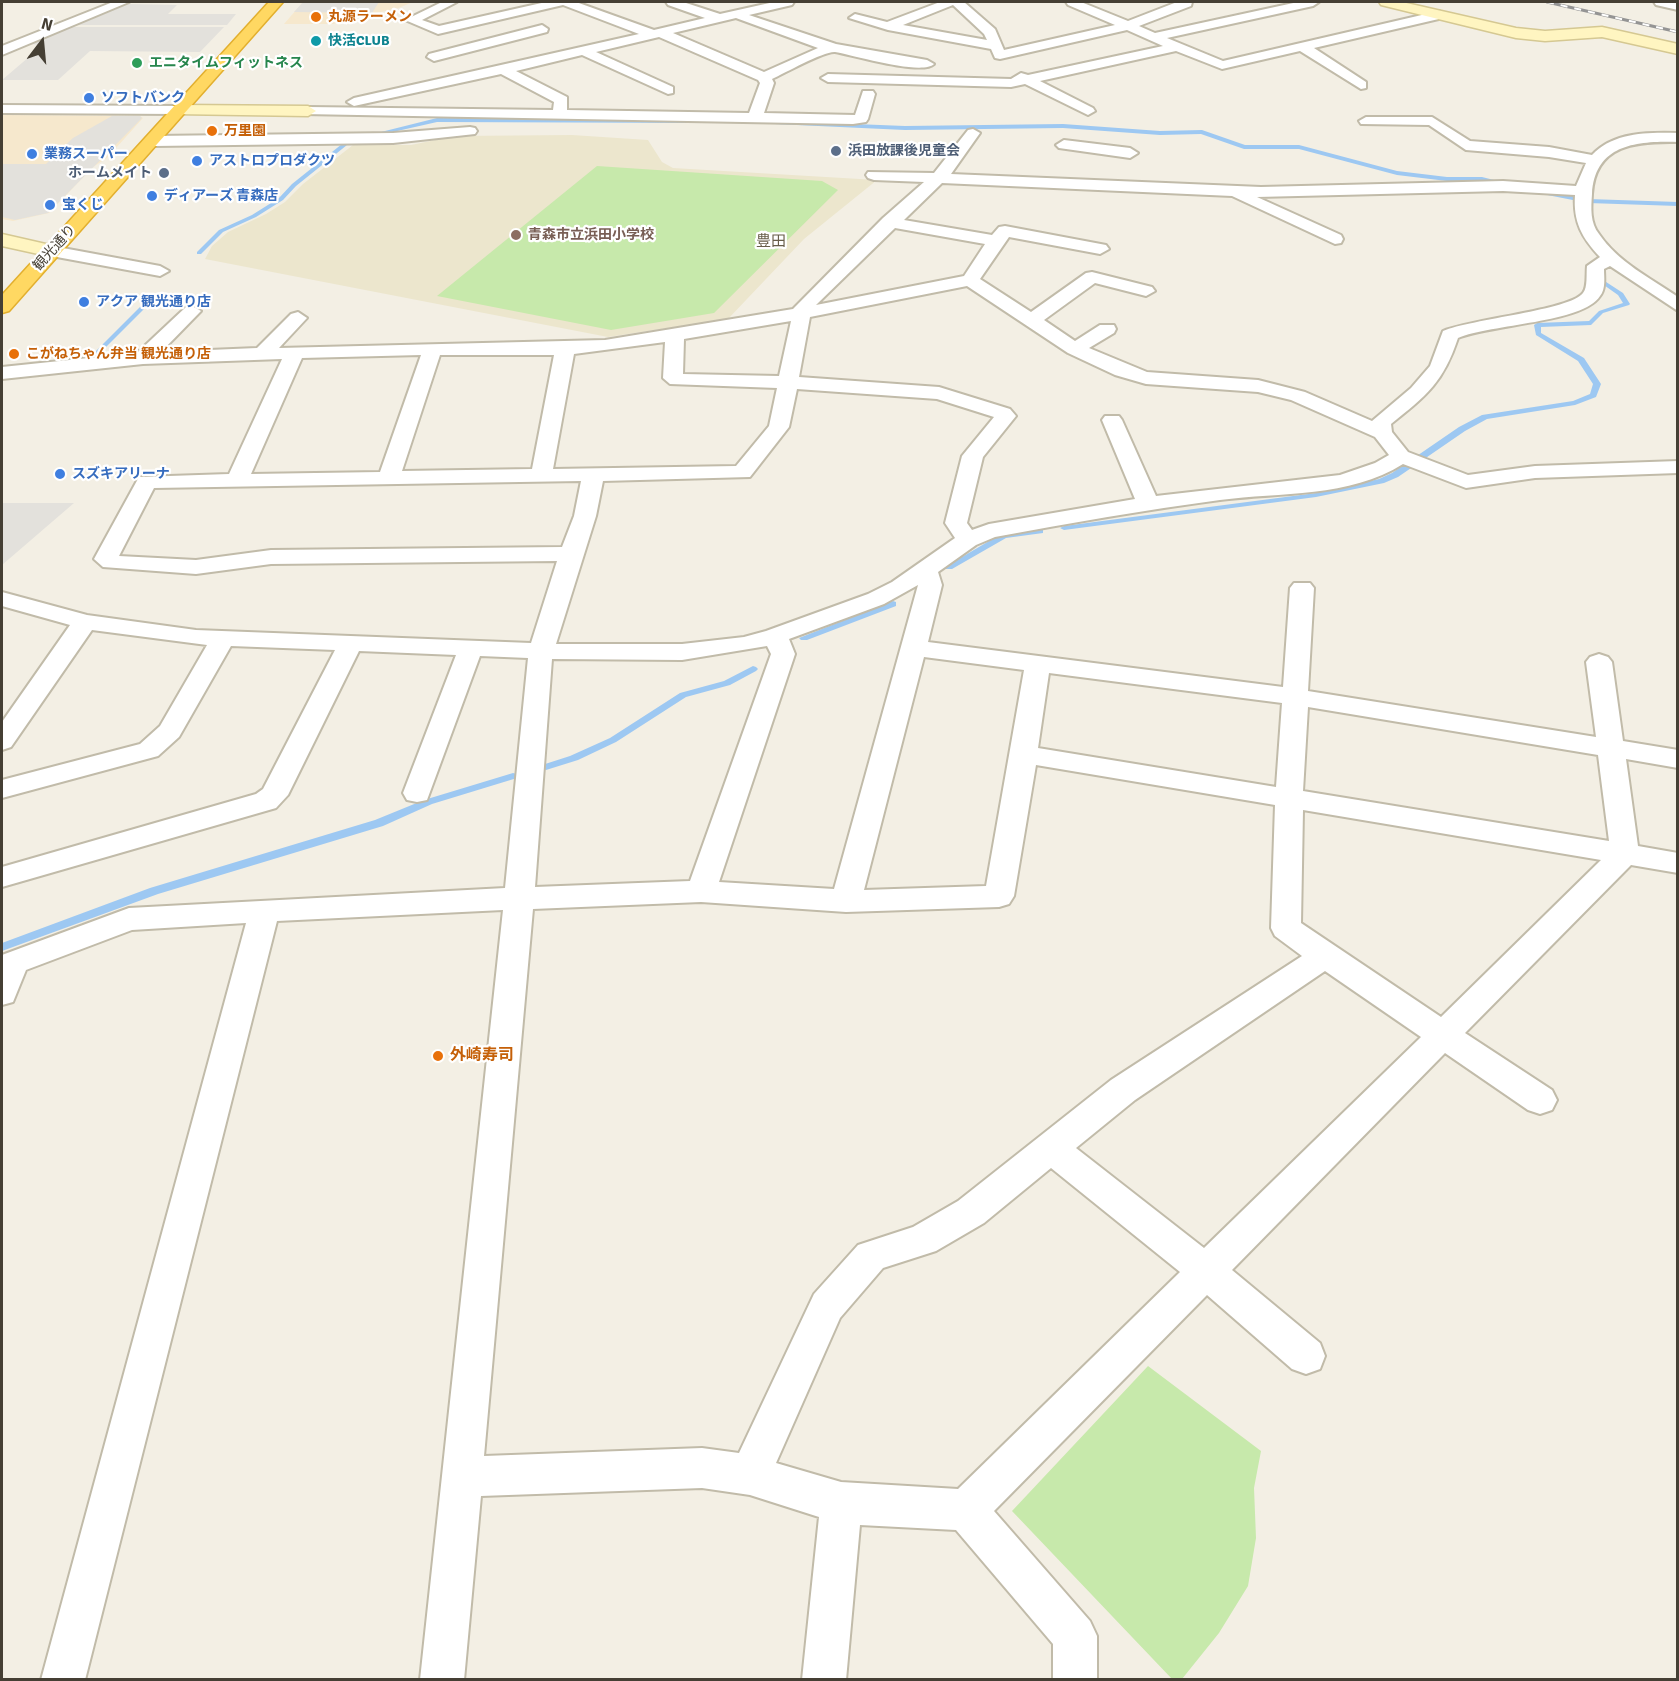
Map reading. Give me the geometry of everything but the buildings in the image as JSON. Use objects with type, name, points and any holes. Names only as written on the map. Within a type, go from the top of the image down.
[{"type":"highway","name":"観光通り","points":[[2,307],[154,141],[276,2]]},
{"type":"street","points":[[2,51],[123,2]]},
{"type":"street","points":[[451,2],[411,20],[438,30],[560,2]]},
{"type":"street","points":[[566,2],[656,33],[764,77],[767,83],[755,117]]},
{"type":"street","points":[[672,2],[718,18]]},
{"type":"street","points":[[308,111],[476,76],[788,2]]},
{"type":"street","points":[[888,26],[951,2]]},
{"type":"street","points":[[957,2],[990,32],[1000,55],[1128,26],[1187,3],[1183,2]]},
{"type":"street","points":[[1072,2],[1222,65],[1439,15]]},
{"type":"street","points":[[1155,37],[1313,2]]},
{"type":"street","points":[[1386,2],[1532,35],[1602,32],[1677,49]]},
{"type":"street","points":[[1660,2],[1677,6]]},
{"type":"street","points":[[736,14],[791,37],[896,62],[936,65]]},
{"type":"street","points":[[855,18],[996,46]]},
{"type":"street","points":[[476,76],[429,54],[542,29]]},
{"type":"street","points":[[764,77],[831,47]]},
{"type":"street","points":[[828,78],[1011,83],[1177,47]]},
{"type":"street","points":[[1302,47],[1324,58],[1361,85]]},
{"type":"street","points":[[584,51],[668,90]]},
{"type":"street","points":[[954,81],[956,66]]},
{"type":"street","points":[[1007,68],[1025,80],[1088,111]]},
{"type":"street","points":[[502,70],[562,100],[559,115]]},
{"type":"street","points":[[2,109],[308,111],[858,120],[868,94]]},
{"type":"street","points":[[1366,121],[1432,121],[1466,145],[1549,152],[1596,160]]},
{"type":"street","points":[[542,130],[644,129]]},
{"type":"street","points":[[154,141],[393,138],[482,130]]},
{"type":"street","points":[[571,554],[271,557],[196,567],[111,562],[106,559],[147,482],[742,472],[779,427],[801,314],[810,299],[944,172],[973,133]]},
{"type":"street","points":[[1677,138],[1630,138],[1609,149],[1596,160],[1586,175],[1582,197],[1584,219],[1590,234],[1612,258],[1677,306]]},
{"type":"street","points":[[1049,171],[1068,139],[1130,153]]},
{"type":"street","points":[[874,175],[936,178],[1049,171],[1233,192],[1503,186],[1551,187],[1582,197]]},
{"type":"street","points":[[1233,192],[1335,239]]},
{"type":"street","points":[[889,222],[996,241]]},
{"type":"street","points":[[2,373],[143,358],[295,352],[566,349],[675,336],[801,314],[970,280],[1005,231],[1100,249]]},
{"type":"street","points":[[2,240],[160,271]]},
{"type":"street","points":[[1382,433],[1382,422],[1418,392],[1439,367],[1450,335],[1470,326],[1562,310],[1588,300],[1593,294],[1596,266],[1612,258]]},
{"type":"street","points":[[1031,321],[1092,277],[1146,291]]},
{"type":"street","points":[[970,280],[1075,349],[1122,371],[1146,378],[1258,386],[1298,396],[1382,433],[1410,459],[1466,482],[1534,472],[1677,467]]},
{"type":"street","points":[[143,358],[192,311]]},
{"type":"street","points":[[263,353],[298,318]]},
{"type":"street","points":[[1075,349],[1107,328]]},
{"type":"street","points":[[675,336],[673,378],[787,382],[939,393],[1003,413],[1006,416],[973,456],[957,510],[956,523],[968,540]]},
{"type":"street","points":[[541,476],[566,349]]},
{"type":"street","points":[[389,478],[432,350]]},
{"type":"street","points":[[237,480],[295,352]]},
{"type":"street","points":[[1112,420],[1149,505]]},
{"type":"street","points":[[2,599],[85,622],[223,639],[541,651],[682,652],[744,644],[775,636],[876,599],[968,540],[990,531],[1149,505],[1352,478],[1410,459]]},
{"type":"street","points":[[442,1680],[541,651],[585,516],[593,475]]},
{"type":"street","points":[[846,901],[930,585],[925,569]]},
{"type":"street","points":[[1302,588],[1289,797],[1286,928],[1540,1100]]},
{"type":"street","points":[[2,741],[85,622]]},
{"type":"street","points":[[701,891],[783,654],[775,636]]},
{"type":"street","points":[[2,789],[149,750],[170,731],[223,639]]},
{"type":"street","points":[[2,877],[266,801],[274,795],[350,644]]},
{"type":"street","points":[[417,793],[471,648]]},
{"type":"street","points":[[914,648],[1038,662],[1296,697],[1677,759]]},
{"type":"street","points":[[2,993],[8,965],[129,919],[519,898],[701,891],[846,901],[999,896],[1038,662]]},
{"type":"street","points":[[1599,662],[1625,854]]},
{"type":"street","points":[[1024,754],[1677,863]]},
{"type":"street","points":[[966,1509],[1625,854]]},
{"type":"street","points":[[63,1680],[264,912]]},
{"type":"street","points":[[750,1475],[827,1306],[871,1256],[923,1240],[970,1212],[1123,1090],[1325,956]]},
{"type":"street","points":[[1051,1148],[1206,1271],[1306,1356]]},
{"type":"street","points":[[461,1477],[702,1468],[750,1475],[841,1503],[966,1509],[1075,1636],[1075,1680]]},
{"type":"street","points":[[824,1680],[841,1503]]},
{"type":"shaded area","points":[[303,2],[413,2],[396,9],[341,20],[334,24],[284,24]]},
{"type":"shaded area","points":[[303,2],[379,2],[372,13],[294,12]]},
{"type":"shaded area","points":[[128,4],[177,5],[168,14],[236,14],[227,25],[77,25]]},
{"type":"shaded area","points":[[71,27],[224,27],[200,52],[90,51],[58,80],[2,80],[43,45],[27,44]]},
{"type":"shaded area","points":[[2,115],[140,116],[143,118],[107,158],[93,167],[49,213],[13,221],[2,219]]},
{"type":"shaded area","points":[[112,116],[140,116],[142,118],[48,213],[15,220],[2,217],[2,164],[46,164],[73,138]]},
{"type":"shaded area","name":"青森市立浜田小学校","points":[[572,135],[648,140],[662,162],[673,168],[877,180],[804,239],[728,319],[608,337],[205,259],[212,246],[228,232],[285,202],[303,184],[353,145],[411,145],[455,136]]},
{"type":"shaded area","points":[[2,503],[74,503],[2,565]]},
{"type":"green space","points":[[597,166],[822,181],[838,190],[714,313],[611,330],[437,296]]},
{"type":"green space","points":[[1148,1366],[1261,1451],[1254,1488],[1256,1538],[1248,1586],[1219,1633],[1182,1679],[1172,1679],[1012,1511]]},
{"type":"waterway","points":[[384,132],[437,120],[704,121]]},
{"type":"waterway","points":[[755,122],[905,128],[1063,126],[1160,133],[1202,132],[1244,147],[1299,147],[1397,173],[1447,179],[1482,179],[1511,185]]},
{"type":"waterway","points":[[199,253],[221,231],[254,216],[281,199],[294,185],[344,145]]},
{"type":"waterway","points":[[1529,190],[1588,201],[1678,204]]},
{"type":"waterway","points":[[1064,528],[1316,495],[1381,481],[1395,475],[1462,429],[1485,417],[1575,403],[1593,395],[1597,384],[1581,360],[1538,334],[1537,325],[1591,323],[1601,312],[1627,304],[1621,294],[1603,282]]},
{"type":"waterway","points":[[95,355],[151,299]]},
{"type":"waterway","points":[[949,567],[1004,536],[1040,531]]},
{"type":"waterway","points":[[804,638],[893,604]]},
{"type":"waterway","points":[[546,767],[574,758],[613,740],[683,695],[727,683],[753,669]]},
{"type":"waterway","points":[[2,947],[154,891],[379,823],[428,802],[513,776]]},
{"type":"railway","points":[[1547,2],[1678,32]]},
{"type":"place","name":"丸源ラーメン","points":[[316,17]]},
{"type":"place","name":"快活CLUB","points":[[316,41]]},
{"type":"place","name":"エニタイムフィットネス","points":[[137,63]]},
{"type":"place","name":"ソフトバンク","points":[[89,98]]},
{"type":"place","name":"万里園","points":[[212,131]]},
{"type":"place","name":"浜田放課後児童会","points":[[836,151]]},
{"type":"place","name":"業務スーパー","points":[[32,154]]},
{"type":"place","name":"アストロプロダクツ","points":[[197,161]]},
{"type":"place","name":"ホームメイト","points":[[164,173]]},
{"type":"place","name":"ディアーズ 青森店","points":[[152,196]]},
{"type":"place","name":"宝くじ","points":[[50,205]]},
{"type":"place","name":"青森市立浜田小学校","points":[[516,235]]},
{"type":"place","name":"アクア 観光通り店","points":[[84,302]]},
{"type":"place","name":"こがねちゃん弁当 観光通り店","points":[[14,354]]},
{"type":"place","name":"スズキアリーナ","points":[[60,474]]},
{"type":"place","name":"外崎寿司","points":[[438,1056]]},
{"type":"district","name":"豊田","points":[[771,242]]}]
